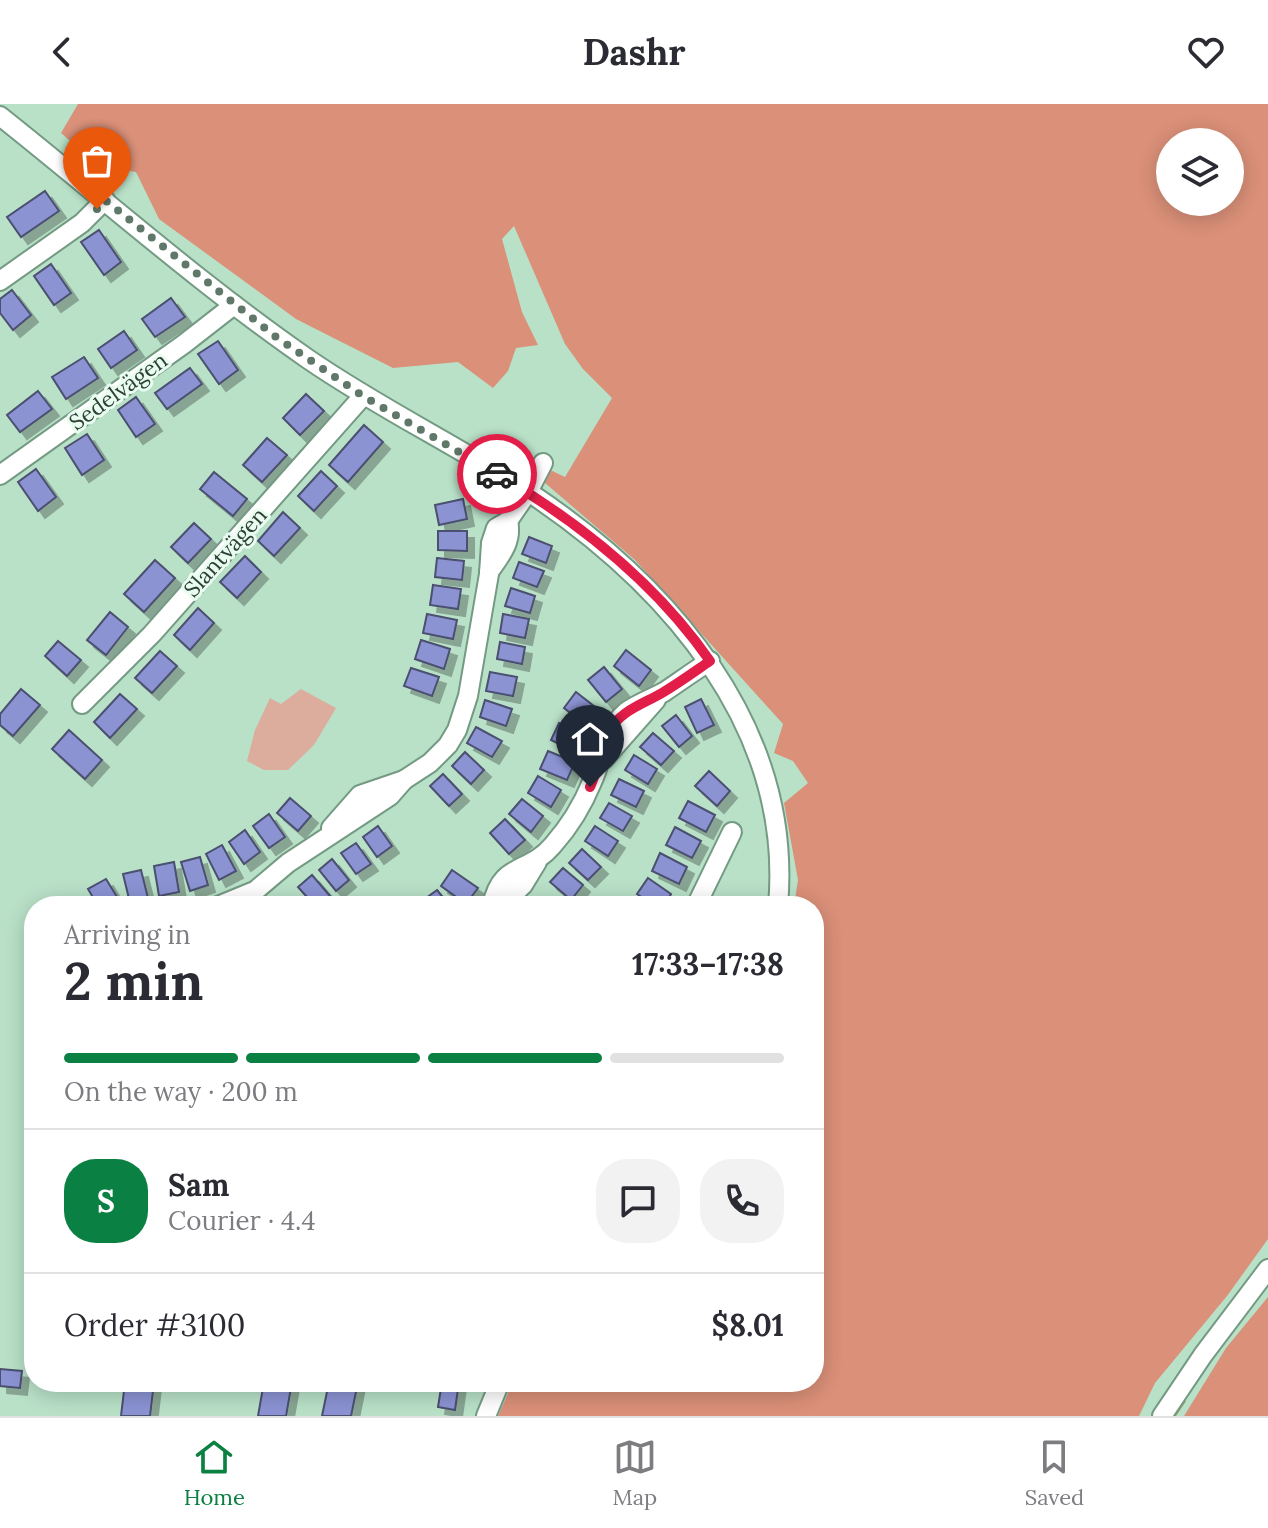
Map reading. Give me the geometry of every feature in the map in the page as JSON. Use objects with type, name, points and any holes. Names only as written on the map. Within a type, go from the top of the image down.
[{"type":"street","points":[[0,116],[276,337],[363,396],[528,492],[577,526],[654,594],[710,661],[752,736],[770,792],[777,840],[778,896]]},
{"type":"street","points":[[0,281],[82,223],[105,200]]},
{"type":"street","name":"Sedelvägen","points":[[0,475],[234,305]]},
{"type":"street","name":"Slantvägen","points":[[82,704],[152,634],[363,396]]},
{"type":"street","points":[[252,896],[319,842],[390,796],[404,780],[430,763],[448,745],[457,730],[468,696],[489,574],[505,550],[511,533],[508,521],[543,463]]},
{"type":"street","points":[[494,896],[501,879],[539,858],[552,847],[577,811],[601,762],[660,694],[710,661]]},
{"type":"street","points":[[701,896],[732,832]]},
{"type":"street","points":[[511,896],[523,885],[539,858]]},
{"type":"street","points":[[1162,1416],[1203,1355],[1268,1269]]},
{"type":"street","points":[[486,1416],[496,1392]]},
{"type":"shaded area","points":[[78,104],[1268,104],[1268,1239],[1227,1296],[1155,1383],[1139,1416],[498,1416],[509,1392],[824,1392],[824,896],[796,896],[798,880],[784,803],[808,783],[793,761],[774,753],[783,724],[635,560],[538,477],[544,467],[565,477],[612,398],[583,369],[565,344],[514,226],[502,239],[522,312],[538,345],[516,348],[508,371],[493,388],[458,362],[393,368],[296,319],[159,219],[136,172],[99,166],[61,133]]},
{"type":"shaded area","points":[[301,689],[336,708],[314,745],[288,770],[264,770],[247,761],[255,730],[270,698],[281,704]]},
{"type":"shaded area","points":[[1268,1297],[1268,1416],[1184,1416],[1226,1348]]},
{"type":"building","points":[[45,191],[59,211],[21,237],[7,217]]},
{"type":"building","points":[[99,230],[121,262],[104,275],[81,242]]},
{"type":"building","points":[[51,264],[71,293],[54,305],[34,276]]},
{"type":"building","points":[[12,290],[31,315],[13,330],[0,313],[0,299]]},
{"type":"building","points":[[171,298],[185,317],[155,337],[142,319]]},
{"type":"building","points":[[124,331],[137,350],[111,368],[98,349]]},
{"type":"building","points":[[218,341],[238,370],[219,384],[198,354]]},
{"type":"building","points":[[84,357],[98,378],[66,399],[52,377]]},
{"type":"building","points":[[190,368],[202,384],[167,409],[155,393]]},
{"type":"building","points":[[38,391],[52,409],[20,432],[7,415]]},
{"type":"building","points":[[306,394],[324,411],[300,435],[283,418]]},
{"type":"building","points":[[136,397],[155,424],[136,437],[118,410]]},
{"type":"building","points":[[364,425],[383,442],[348,482],[329,465]]},
{"type":"building","points":[[87,434],[104,460],[82,475],[65,448]]},
{"type":"building","points":[[267,438],[287,455],[262,482],[243,465]]},
{"type":"building","points":[[36,469],[56,497],[38,511],[18,482]]},
{"type":"building","points":[[321,471],[337,486],[314,511],[298,496]]},
{"type":"building","points":[[214,472],[247,499],[233,516],[200,489]]},
{"type":"building","points":[[463,499],[467,519],[439,525],[435,505]]},
{"type":"building","points":[[283,512],[300,528],[274,556],[258,541]]},
{"type":"building","points":[[194,523],[211,539],[188,563],[171,547]]},
{"type":"building","points":[[438,531],[467,531],[467,551],[438,550]]},
{"type":"building","points":[[529,537],[552,546],[546,563],[522,554]]},
{"type":"building","points":[[245,556],[261,572],[237,598],[220,582]]},
{"type":"building","points":[[437,558],[464,561],[462,580],[435,577]]},
{"type":"building","points":[[155,560],[175,578],[144,612],[124,594]]},
{"type":"building","points":[[519,562],[544,571],[537,587],[513,578]]},
{"type":"building","points":[[433,585],[461,589],[458,609],[430,605]]},
{"type":"building","points":[[511,588],[535,596],[530,613],[505,606]]},
{"type":"building","points":[[198,608],[214,623],[190,650],[174,635]]},
{"type":"building","points":[[110,612],[128,627],[106,655],[87,640]]},
{"type":"building","points":[[427,614],[457,620],[453,639],[423,633]]},
{"type":"building","points":[[503,614],[529,619],[525,638],[500,633]]},
{"type":"building","points":[[421,640],[450,649],[444,669],[415,659]]},
{"type":"building","points":[[58,641],[81,660],[67,676],[45,656]]},
{"type":"building","points":[[500,642],[525,647],[522,664],[497,659]]},
{"type":"building","points":[[626,650],[651,670],[639,686],[614,666]]},
{"type":"building","points":[[160,651],[177,666],[152,693],[135,678]]},
{"type":"building","points":[[604,667],[622,689],[606,702],[588,680]]},
{"type":"building","points":[[411,668],[439,677],[432,696],[404,686]]},
{"type":"building","points":[[490,672],[517,677],[513,696],[486,691]]},
{"type":"building","points":[[21,689],[40,705],[13,736],[0,725],[0,714]]},
{"type":"building","points":[[576,692],[599,710],[587,726],[564,708]]},
{"type":"building","points":[[120,694],[137,709],[110,738],[94,722]]},
{"type":"building","points":[[701,699],[714,725],[697,733],[685,707]]},
{"type":"building","points":[[485,700],[512,709],[506,726],[480,717]]},
{"type":"building","points":[[676,715],[692,736],[679,747],[662,726]]},
{"type":"building","points":[[559,723],[586,736],[577,753],[551,740]]},
{"type":"building","points":[[476,727],[502,741],[492,757],[467,743]]},
{"type":"building","points":[[69,730],[102,760],[85,779],[52,749]]},
{"type":"building","points":[[653,733],[674,751],[661,765],[640,747]]},
{"type":"building","points":[[548,751],[575,762],[567,780],[540,769]]},
{"type":"building","points":[[465,752],[484,770],[471,784],[452,766]]},
{"type":"building","points":[[634,755],[657,769],[648,784],[625,770]]},
{"type":"building","points":[[709,771],[730,791],[717,806],[695,786]]},
{"type":"building","points":[[443,774],[462,794],[449,806],[430,786]]},
{"type":"building","points":[[538,776],[561,790],[551,807],[528,793]]},
{"type":"building","points":[[619,779],[644,791],[636,807],[611,795]]},
{"type":"building","points":[[290,798],[311,816],[298,831],[277,813]]},
{"type":"building","points":[[522,799],[543,816],[531,832],[509,814]]},
{"type":"building","points":[[688,801],[715,815],[706,832],[679,818]]},
{"type":"building","points":[[609,803],[632,816],[623,831],[600,818]]},
{"type":"building","points":[[269,814],[285,837],[269,848],[253,826]]},
{"type":"building","points":[[505,819],[525,840],[509,854],[490,833]]},
{"type":"building","points":[[378,826],[392,846],[377,857],[363,837]]},
{"type":"building","points":[[595,826],[618,841],[608,856],[585,841]]},
{"type":"building","points":[[675,827],[701,841],[692,858],[666,845]]},
{"type":"building","points":[[245,830],[260,852],[244,864],[229,842]]},
{"type":"building","points":[[356,843],[371,864],[356,874],[341,853]]},
{"type":"building","points":[[222,845],[236,871],[219,880],[206,854]]},
{"type":"building","points":[[582,849],[601,867],[588,880],[569,863]]},
{"type":"building","points":[[660,853],[687,867],[679,884],[652,871]]},
{"type":"building","points":[[200,857],[208,885],[190,891],[181,862]]},
{"type":"building","points":[[332,859],[349,880],[336,891],[319,870]]},
{"type":"building","points":[[174,862],[179,892],[159,896],[154,866]]},
{"type":"building","points":[[563,868],[583,885],[574,896],[566,896],[550,882]]},
{"type":"building","points":[[141,870],[148,896],[128,896],[123,874]]},
{"type":"building","points":[[452,870],[478,888],[472,896],[455,896],[441,886]]},
{"type":"building","points":[[312,875],[330,896],[306,896],[298,887]]},
{"type":"building","points":[[648,878],[671,894],[640,896],[637,894]]},
{"type":"building","points":[[106,879],[116,896],[92,896],[88,889]]},
{"type":"building","points":[[0,1369],[22,1371],[20,1388],[0,1386]]},
{"type":"building","points":[[124,1392],[153,1392],[150,1416],[121,1416]]},
{"type":"building","points":[[262,1392],[290,1392],[286,1416],[258,1416]]},
{"type":"building","points":[[327,1392],[356,1392],[351,1416],[322,1416]]},
{"type":"building","points":[[440,1392],[458,1392],[455,1410],[438,1407]]},
{"type":"waterway","points":[[1173,1416],[1183,1401]]},
{"type":"way so far","points":[[97,209],[105,200],[276,337],[363,396],[497,474]]},
{"type":"route","points":[[497,474],[577,526],[625,566],[654,594],[710,661],[626,713],[609,731],[590,787]]}]
